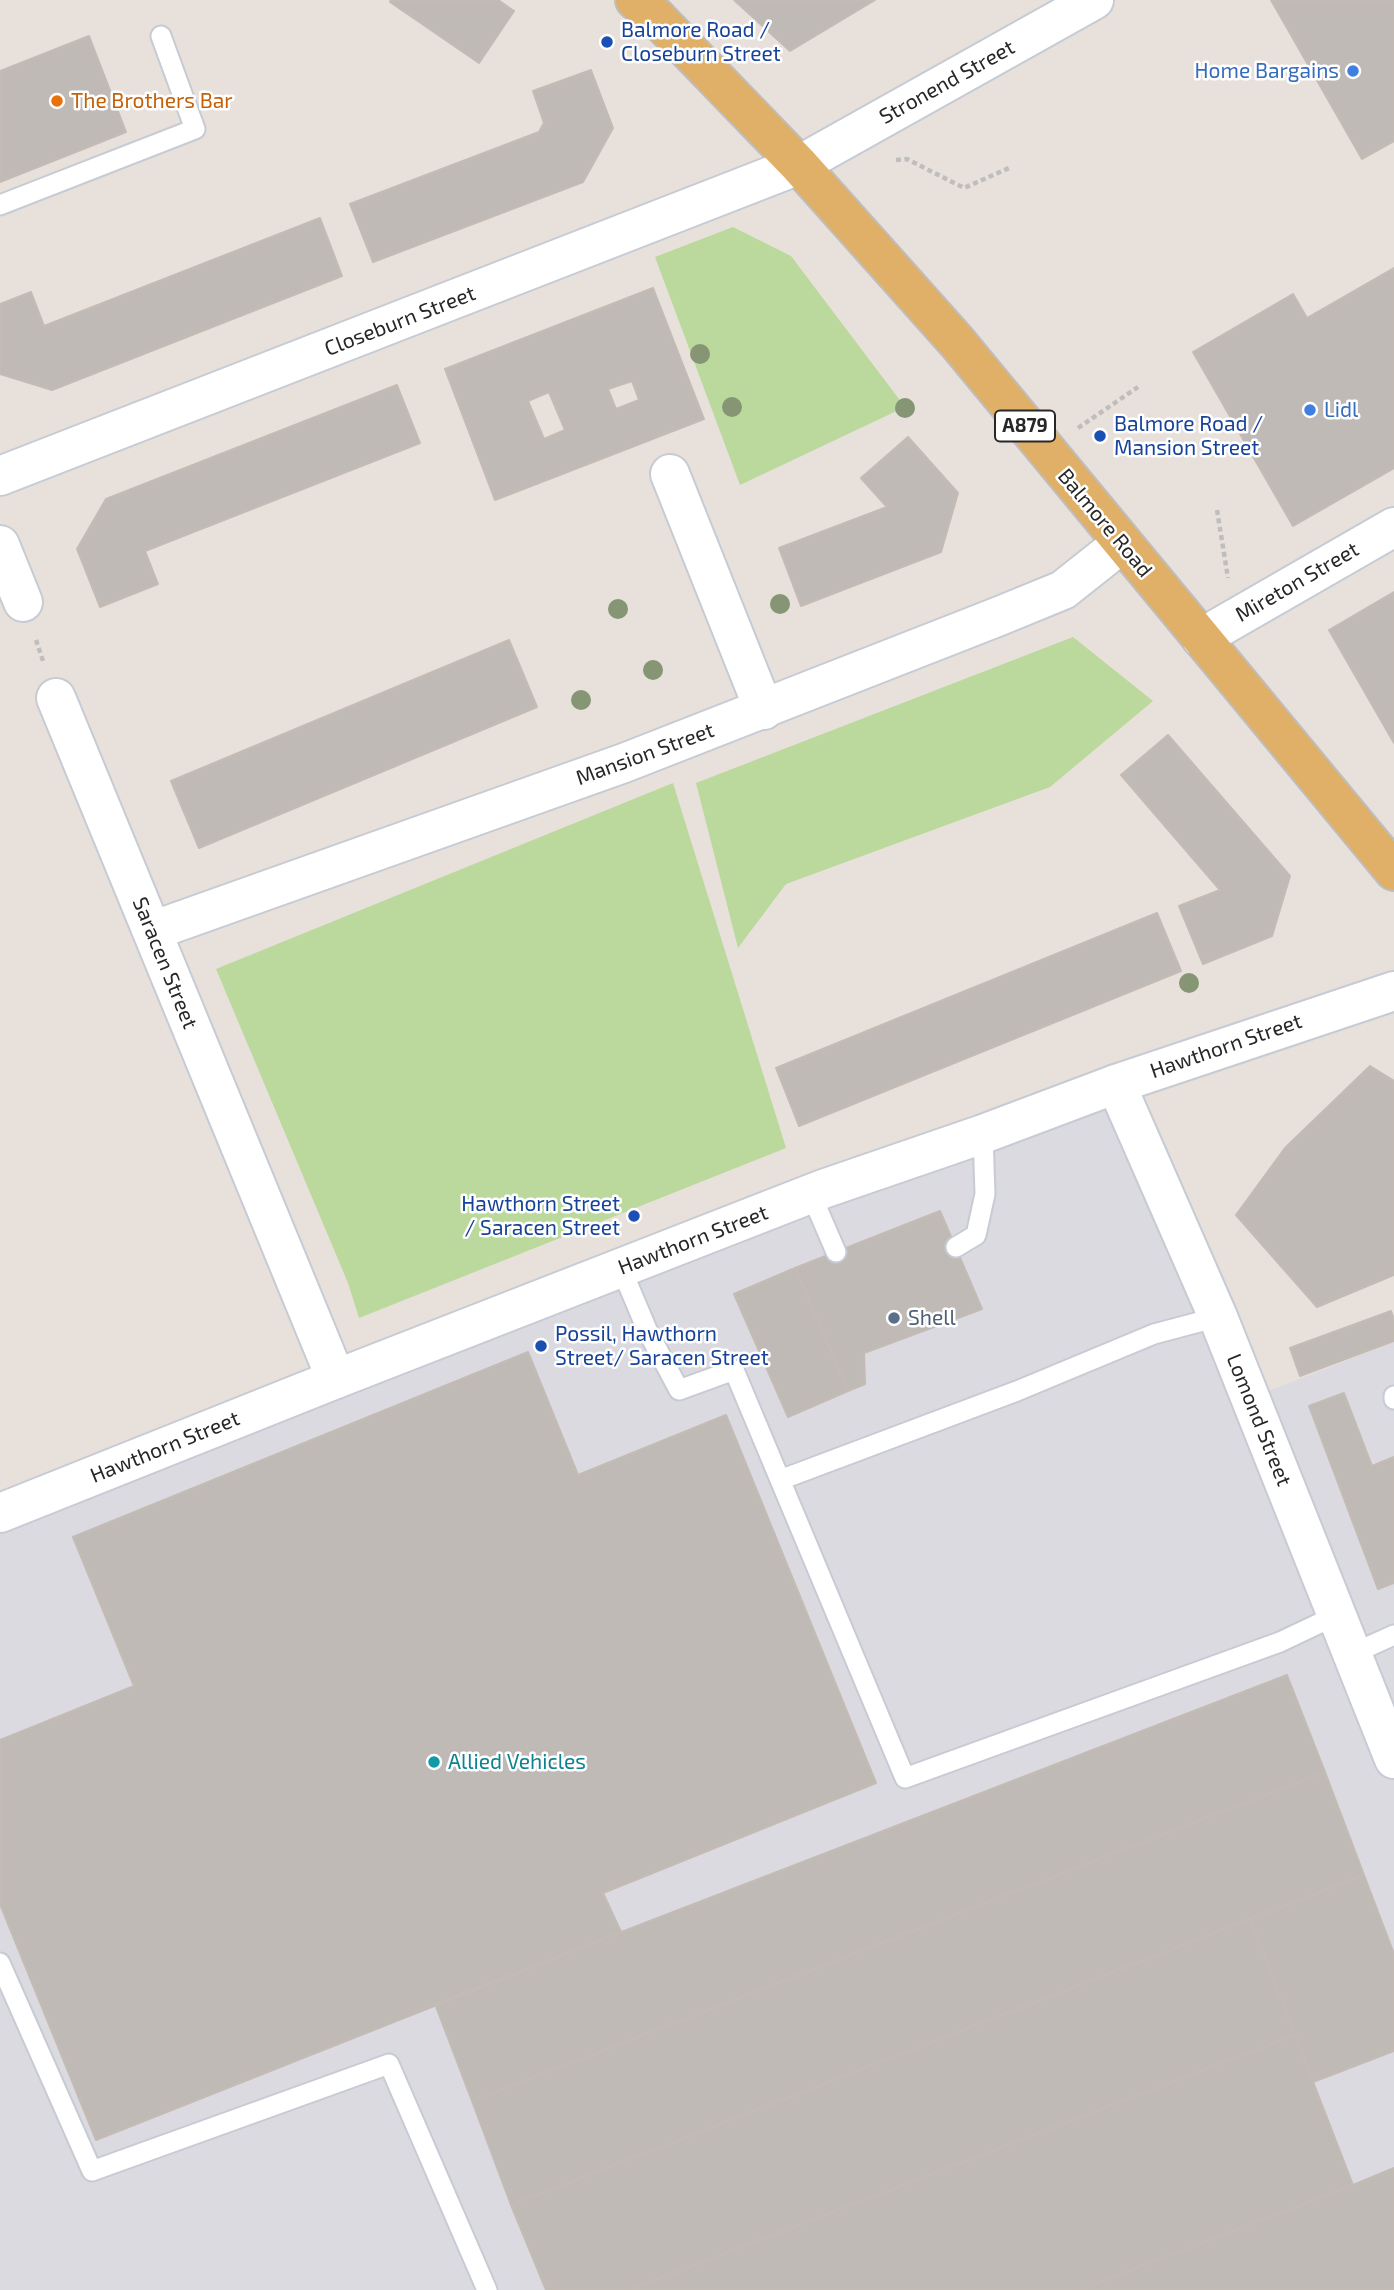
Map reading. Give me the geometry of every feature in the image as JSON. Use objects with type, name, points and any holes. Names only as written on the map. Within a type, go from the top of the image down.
[{"type":"main road","name":"Balmore Road","points":[[635,0],[656,17],[799,165],[957,342],[1121,544],[1394,871]]},
{"type":"street","name":"Stronend Street","points":[[799,165],[1094,0]]},
{"type":"street","name":"Closeburn Street","points":[[0,477],[799,165]]},
{"type":"street","points":[[670,474],[764,710]]},
{"type":"street","name":"Mireton Street","points":[[1201,638],[1394,527]]},
{"type":"street","name":"Mansion Street","points":[[152,931],[624,763],[764,710],[1063,590],[1121,544]]},
{"type":"street","points":[[0,545],[23,602]]},
{"type":"street","name":"Saracen Street","points":[[56,698],[336,1379]]},
{"type":"street","name":"Hawthorn Street","points":[[0,1513],[811,1195],[1116,1084],[1394,991]]},
{"type":"street","name":"Lomond Street","points":[[1116,1084],[1217,1317],[1394,1759]]},
{"type":"lane","points":[[0,205],[195,129],[161,36]]},
{"type":"lane","points":[[956,1247],[976,1235],[985,1194],[983,1134]]},
{"type":"lane","points":[[811,1195],[836,1252]]},
{"type":"lane","points":[[621,1268],[648,1332],[679,1390],[734,1370],[905,1778],[1280,1642],[1337,1615]]},
{"type":"lane","points":[[780,1480],[1017,1391],[1154,1334],[1217,1317]]},
{"type":"lane","points":[[1352,1654],[1394,1636]]},
{"type":"lane","points":[[0,1963],[92,2171],[389,2064],[487,2290]]},
{"type":"path","points":[[852,135],[871,164],[906,159],[964,188],[1009,169]]},
{"type":"path","points":[[1045,450],[1138,387]]},
{"type":"path","points":[[1217,510],[1234,618]]},
{"type":"path","points":[[23,602],[56,698]]},
{"type":"shaded area","points":[[1116,1084],[1251,1398],[1394,1342],[1394,2290],[0,2290],[0,1513]]},
{"type":"green space","points":[[733,227],[791,256],[905,407],[740,485],[655,257]]},
{"type":"green space","points":[[1073,637],[1153,701],[1050,787],[786,884],[738,948],[696,783]]},
{"type":"green space","points":[[673,783],[786,1148],[359,1318],[348,1283],[216,969]]},
{"type":"building","points":[[498,0],[514,11],[479,63],[390,2]]},
{"type":"building","points":[[734,0],[875,0],[790,51]]},
{"type":"building","name":"Home Bargains","points":[[1271,0],[1394,0],[1394,141],[1362,159]]},
{"type":"building","name":"The Brothers Bar","points":[[89,36],[126,132],[0,182],[0,71]]},
{"type":"building","points":[[591,70],[613,128],[583,182],[373,262],[350,204],[539,132],[544,123],[533,91]]},
{"type":"building","points":[[320,218],[342,276],[52,390],[0,374],[0,304],[31,292],[44,326]]},
{"type":"building","name":"Lidl","points":[[1394,268],[1394,468],[1293,526],[1193,352],[1293,294],[1307,318]]},
{"type":"building","points":[[653,288],[704,419],[495,500],[445,369]],"holes":[[[632,381],[639,400],[616,409],[608,389]],[[549,392],[565,430],[544,439],[528,401]]]},
{"type":"building","points":[[397,385],[420,443],[145,551],[158,584],[100,607],[77,549],[106,499]]},
{"type":"building","points":[[908,437],[958,493],[941,552],[801,606],[779,548],[887,507],[861,478]]},
{"type":"building","points":[[1394,592],[1394,743],[1329,630]]},
{"type":"building","points":[[509,640],[537,707],[199,848],[171,781]]},
{"type":"building","points":[[1168,735],[1290,876],[1272,936],[1203,964],[1179,906],[1220,890],[1121,775]]},
{"type":"building","points":[[1157,913],[1181,971],[799,1126],[776,1068]]},
{"type":"building","points":[[1370,1066],[1394,1081],[1394,1275],[1317,1307],[1236,1215],[1285,1148]]},
{"type":"building","points":[[940,1211],[982,1309],[864,1353],[865,1384],[848,1391],[795,1268]]},
{"type":"building","points":[[795,1268],[848,1391],[788,1417],[734,1294]]},
{"type":"building","points":[[1391,1311],[1394,1341],[1300,1376],[1290,1348]]},
{"type":"building","name":"Allied Vehicles","points":[[528,1352],[578,1475],[726,1415],[876,1783],[603,1893],[621,1932],[96,2140],[0,1904],[0,1740],[134,1686],[73,1537]]},
{"type":"building","points":[[1344,1393],[1372,1466],[1394,1457],[1394,1583],[1378,1589],[1309,1406]]},
{"type":"building","points":[[1287,1675],[1325,1772],[472,2101],[435,2004]]},
{"type":"building","points":[[1325,1772],[1364,1875],[511,2205],[472,2101]]},
{"type":"building","points":[[1364,1875],[1394,1954],[1394,2051],[1313,2082],[1250,1919]]},
{"type":"building","points":[[1250,1919],[1295,2035],[629,2290],[546,2290],[511,2205]]},
{"type":"building","points":[[1295,2035],[1353,2185],[1079,2290],[629,2290]]},
{"type":"building","points":[[1394,2168],[1394,2290],[1079,2290],[1353,2185]]},
{"type":"place","name":"Balmore Road / Closeburn Street","points":[[607,42]]},
{"type":"place","name":"Home Bargains","points":[[1353,71]]},
{"type":"place","name":"The Brothers Bar","points":[[57,101]]},
{"type":"place","name":"Lidl","points":[[1310,410]]},
{"type":"place","name":"Balmore Road / Mansion Street","points":[[1100,436]]},
{"type":"place","name":"Hawthorn Street / Saracen Street","points":[[634,1216]]},
{"type":"place","name":"Shell","points":[[894,1318]]},
{"type":"place","name":"Possil, Hawthorn Street/ Saracen Street","points":[[541,1346]]},
{"type":"place","name":"Allied Vehicles","points":[[434,1762]]}]
